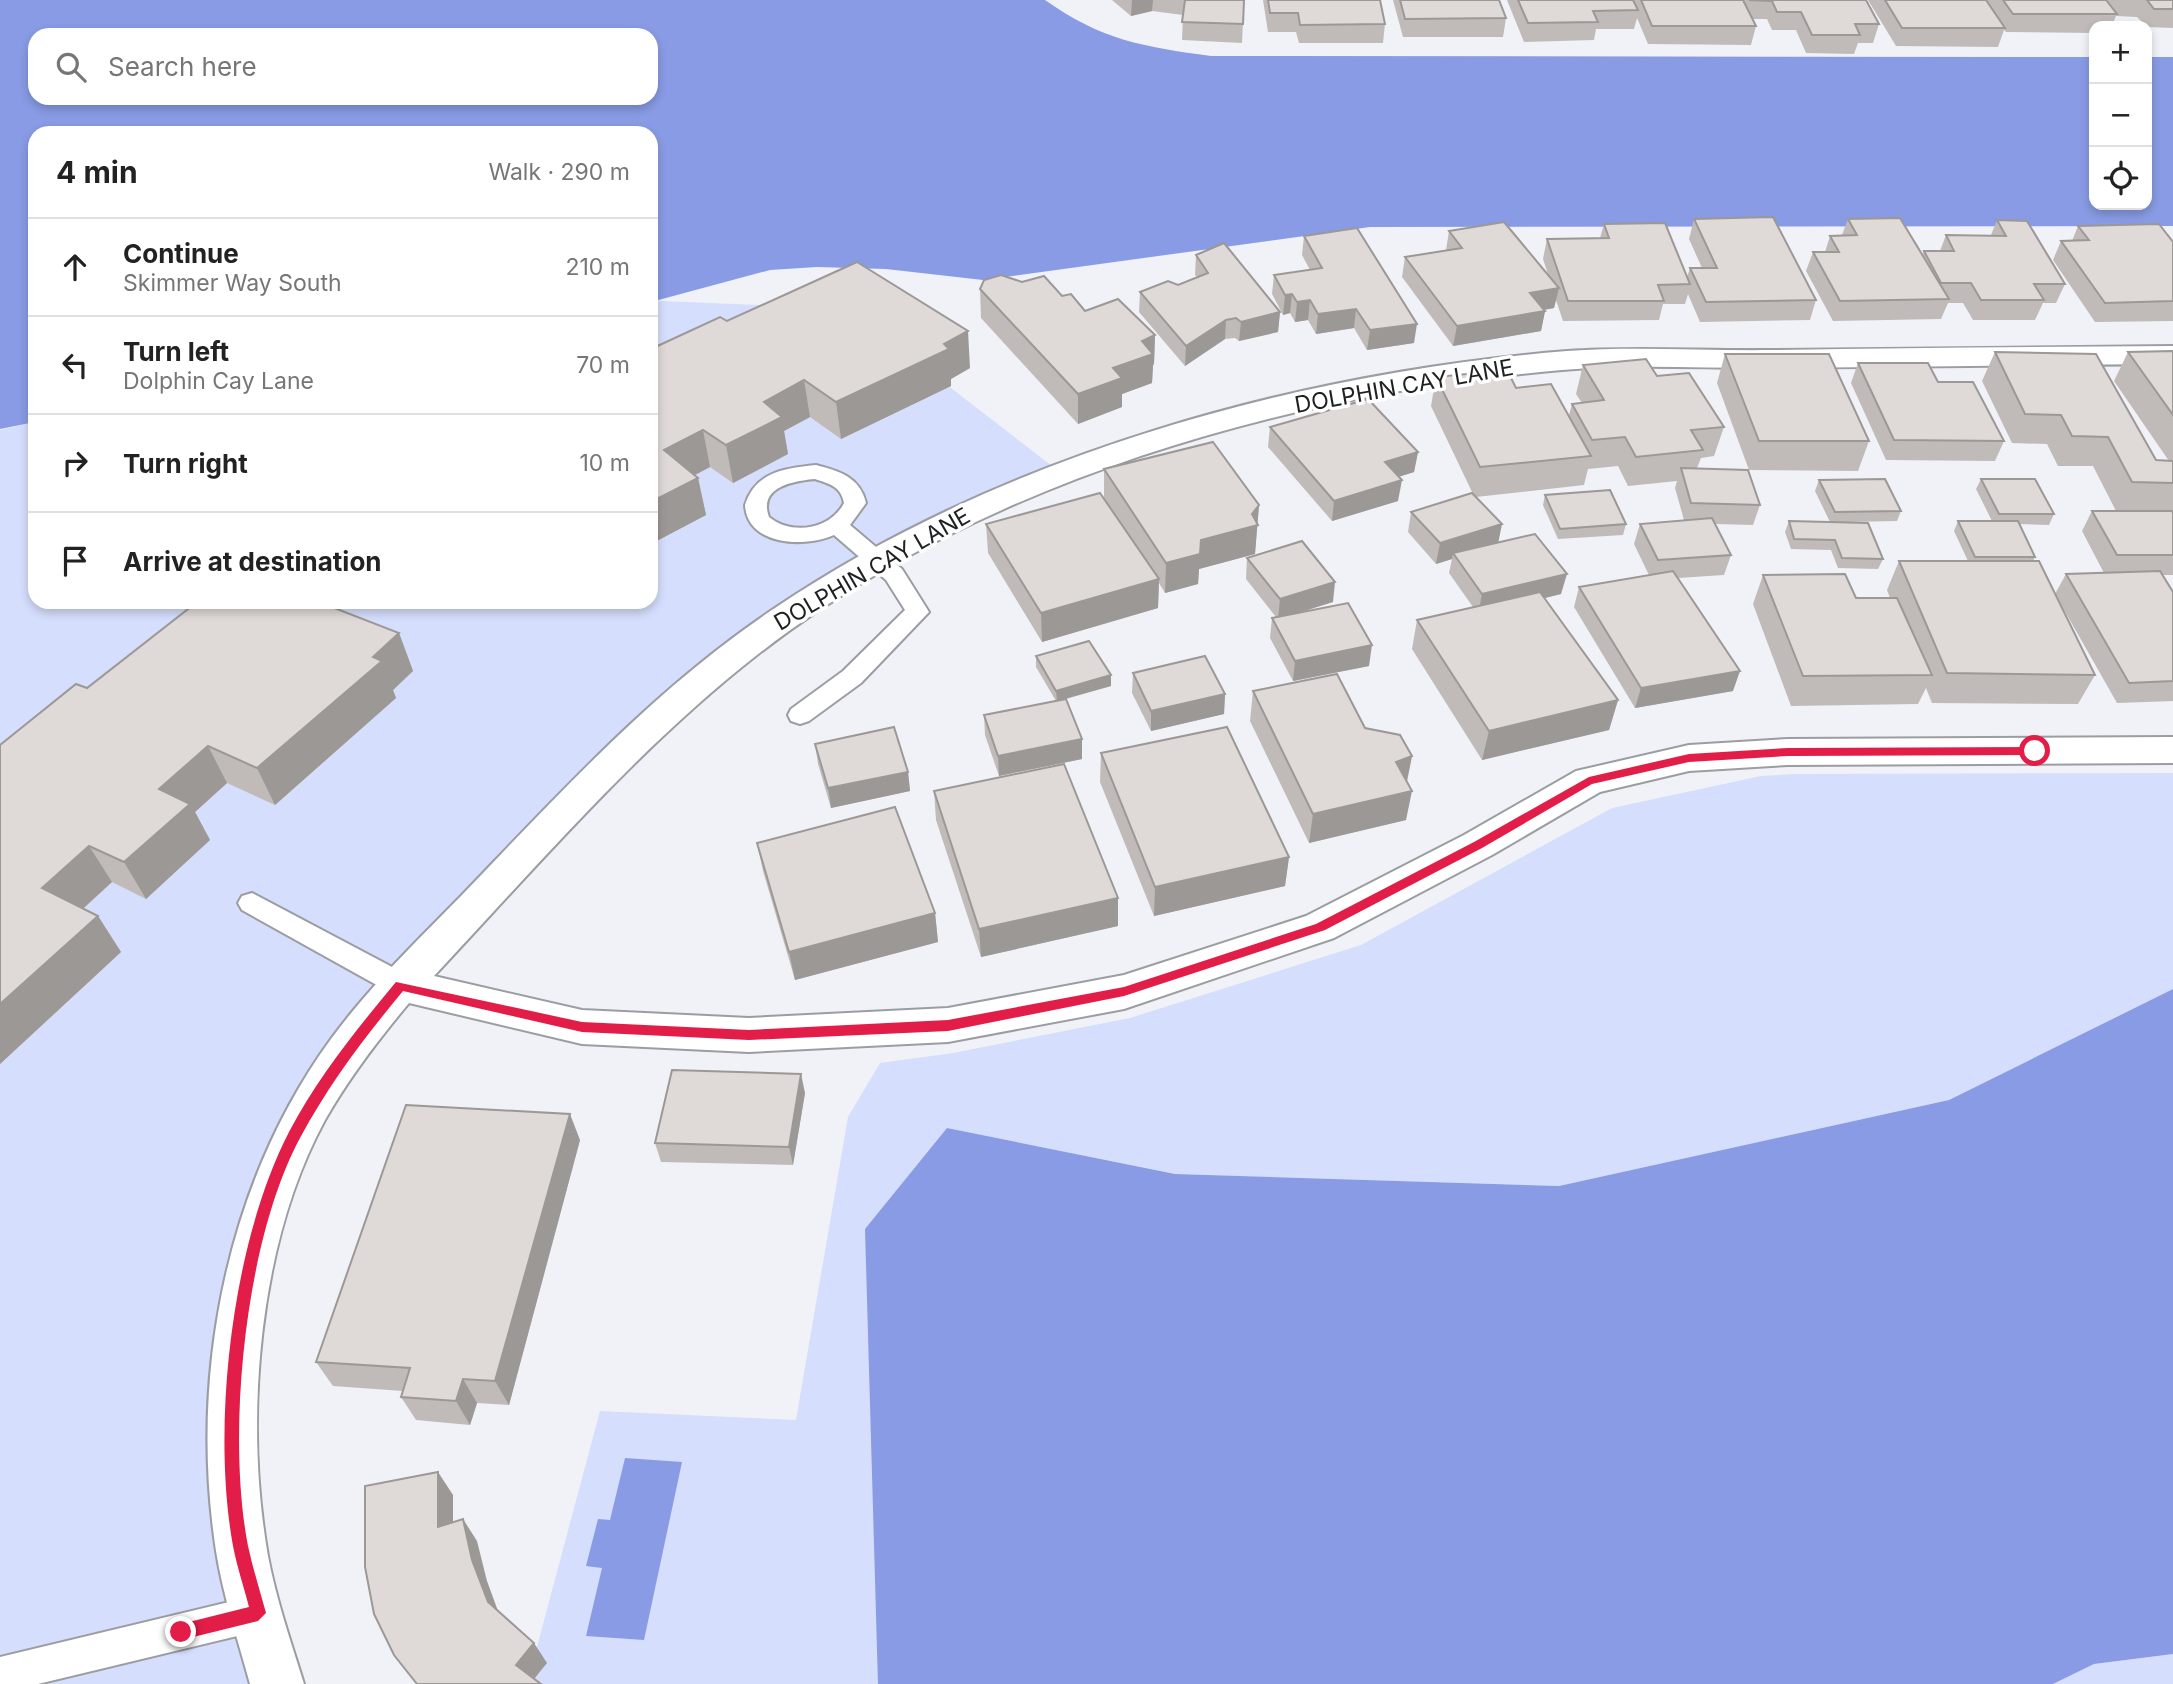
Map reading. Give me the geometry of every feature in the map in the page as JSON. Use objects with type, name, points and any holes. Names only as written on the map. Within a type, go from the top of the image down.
[{"type":"street","name":"DOLPHIN CAY LANE","points":[[276,1684],[240,1545],[231,1425],[248,1266],[275,1178],[294,1135],[341,1056],[401,985],[655,721],[723,663],[792,611],[938,526],[1061,473],[1279,408],[1445,374],[1566,360],[2173,355]]},
{"type":"street","points":[[401,985],[582,1027],[749,1035],[948,1026],[1124,992],[1320,927],[1478,845],[1589,781],[1652,766],[1689,758],[1788,752],[2173,750]]},
{"type":"lane","points":[[800,715],[852,677],[917,612],[908,588],[880,560],[838,527]]},
{"type":"lane","points":[[252,903],[401,985]]},
{"type":"lane","points":[[0,1675],[258,1613]]},
{"type":"shaded area","points":[[658,301],[827,308],[925,368],[1061,473],[792,611],[606,769],[294,1135],[231,1425],[277,1684],[0,1684],[0,430],[28,424],[28,609],[658,609]]},
{"type":"shaded area","points":[[2173,773],[2173,989],[1949,1100],[1559,1186],[1175,1174],[947,1128],[878,1684],[527,1684],[600,1411],[796,1420],[848,1117],[880,1063],[953,1053],[1130,1018],[1361,945],[1612,808],[1761,776]]},
{"type":"shaded area","points":[[2173,1654],[2173,1684],[2053,1684],[2094,1664]]},
{"type":"water","points":[[0,0],[1045,0],[1065,14],[1124,40],[1211,56],[2089,57],[2089,210],[2152,210],[2152,57],[2173,57],[2173,226],[1370,227],[983,280],[886,269],[817,267],[770,270],[658,300],[658,126],[28,126],[28,423],[0,429]]},
{"type":"water","points":[[2173,989],[2173,1654],[2094,1664],[2053,1684],[878,1684],[865,1229],[947,1128],[1175,1174],[1559,1186],[1949,1100]]},
{"type":"water","points":[[625,1458],[682,1462],[644,1640],[586,1636],[602,1568],[586,1566],[598,1519],[610,1520]]},
{"type":"building","points":[[1185,0],[1244,0],[1243,24],[1182,22]]},
{"type":"building","points":[[1268,0],[1380,0],[1385,24],[1300,25],[1298,13],[1270,13]]},
{"type":"building","points":[[1400,0],[1499,0],[1506,18],[1405,19]]},
{"type":"building","points":[[1518,0],[1633,0],[1638,10],[1593,11],[1598,22],[1528,23]]},
{"type":"building","points":[[1641,0],[1743,0],[1756,26],[1652,26]]},
{"type":"building","points":[[1749,0],[1866,0],[1879,24],[1855,24],[1860,35],[1812,35],[1801,12],[1777,12],[1772,1]]},
{"type":"building","points":[[1885,0],[1986,0],[2005,28],[1902,28]]},
{"type":"building","points":[[2003,0],[2106,0],[2117,14],[2013,14]]},
{"type":"building","points":[[2147,0],[2173,0],[2173,9],[2154,9]]},
{"type":"building","points":[[1773,217],[1816,300],[1706,302],[1690,268],[1717,268],[1694,219]]},
{"type":"building","points":[[1900,218],[1949,299],[1840,301],[1813,252],[1839,252],[1830,236],[1857,235],[1848,219]]},
{"type":"building","points":[[1997,220],[2027,221],[2065,284],[2034,284],[2044,300],[1981,300],[1971,283],[1941,283],[1924,251],[1954,251],[1946,235],[2006,236]]},
{"type":"building","points":[[1504,222],[1559,288],[1530,293],[1545,311],[1457,326],[1405,257],[1462,248],[1449,231]]},
{"type":"building","points":[[1665,223],[1690,284],[1658,285],[1664,301],[1568,301],[1547,239],[1609,238],[1604,224]]},
{"type":"building","points":[[2159,224],[2173,242],[2173,301],[2105,303],[2061,241],[2089,240],[2078,226]]},
{"type":"building","points":[[1357,228],[1417,324],[1370,330],[1356,309],[1318,314],[1310,300],[1297,302],[1292,294],[1285,295],[1274,275],[1322,268],[1304,236]]},
{"type":"building","points":[[1224,243],[1280,312],[1241,322],[1236,318],[1226,320],[1186,346],[1140,292],[1168,281],[1178,285],[1208,273],[1196,255]]},
{"type":"building","points":[[857,262],[968,331],[944,344],[949,349],[836,402],[804,380],[764,402],[782,417],[726,445],[703,430],[664,450],[698,478],[658,498],[658,346],[720,317],[727,321]]},
{"type":"building","points":[[1001,275],[1022,282],[1044,276],[1062,296],[1071,294],[1085,311],[1118,299],[1155,335],[1142,341],[1153,354],[1113,368],[1122,378],[1078,394],[980,289],[984,280]]},
{"type":"building","points":[[2173,351],[2173,415],[2128,352]]},
{"type":"building","points":[[1995,352],[2096,354],[2156,460],[2173,461],[2173,483],[2132,482],[2108,437],[2072,436],[2061,415],[2025,414]]},
{"type":"building","points":[[1725,354],[1829,354],[1869,441],[1759,441]]},
{"type":"building","points":[[1646,359],[1657,376],[1689,373],[1724,427],[1691,430],[1703,450],[1636,457],[1625,437],[1592,440],[1572,404],[1604,400],[1583,365]]},
{"type":"building","points":[[1858,363],[1928,363],[1938,382],[1973,382],[2004,441],[1894,440]]},
{"type":"building","points":[[1507,370],[1516,388],[1551,384],[1591,456],[1480,467],[1436,377]]},
{"type":"building","points":[[1368,399],[1418,452],[1385,462],[1402,480],[1334,501],[1270,427]]},
{"type":"building","points":[[1213,442],[1259,505],[1252,514],[1258,525],[1201,540],[1200,554],[1166,563],[1104,469]]},
{"type":"building","points":[[1681,468],[1748,470],[1760,505],[1691,503]]},
{"type":"building","points":[[1885,479],[1901,511],[1835,512],[1819,480]]},
{"type":"building","points":[[1981,479],[2035,479],[2054,514],[1999,514]]},
{"type":"building","points":[[1610,490],[1626,524],[1560,529],[1545,495]]},
{"type":"building","points":[[1100,493],[1159,579],[1041,613],[986,524]]},
{"type":"building","points":[[1472,493],[1502,524],[1440,543],[1411,512]]},
{"type":"building","points":[[2092,511],[2172,511],[2173,555],[2117,555]]},
{"type":"building","points":[[1712,518],[1731,555],[1658,560],[1640,524]]},
{"type":"building","points":[[1789,521],[1868,523],[1883,559],[1842,558],[1835,540],[1794,539]]},
{"type":"building","points":[[1958,521],[2018,521],[2035,557],[1975,557]]},
{"type":"building","points":[[1535,534],[1567,574],[1482,594],[1453,553]]},
{"type":"building","points":[[1302,541],[1335,582],[1280,599],[1247,558]]},
{"type":"building","points":[[1899,561],[2039,561],[2095,675],[1947,673]]},
{"type":"building","points":[[1673,571],[1740,671],[1641,688],[1579,587]]},
{"type":"building","points":[[2160,571],[2173,592],[2173,681],[2129,683],[2066,574]]},
{"type":"building","points":[[1845,574],[1856,598],[1897,598],[1932,675],[1803,676],[1763,575]]},
{"type":"building","points":[[1540,592],[1618,700],[1489,731],[1417,620]]},
{"type":"building","points":[[1348,603],[1372,645],[1295,661],[1272,618]]},
{"type":"building","points":[[188,609],[337,609],[399,633],[373,657],[382,661],[257,768],[208,746],[159,789],[190,804],[124,862],[89,846],[42,888],[98,916],[0,1004],[0,745],[76,684],[87,688]]},
{"type":"building","points":[[1089,641],[1111,675],[1056,691],[1036,656]]},
{"type":"building","points":[[1205,656],[1225,694],[1151,711],[1133,673]]},
{"type":"building","points":[[1337,674],[1365,728],[1400,735],[1412,756],[1396,762],[1412,791],[1313,814],[1253,691]]},
{"type":"building","points":[[1066,699],[1082,739],[998,756],[984,715]]},
{"type":"building","points":[[894,727],[908,772],[828,788],[815,744]]},
{"type":"building","points":[[1227,727],[1289,857],[1155,887],[1101,753]]},
{"type":"building","points":[[1064,764],[1118,898],[979,929],[934,791]]},
{"type":"building","points":[[895,807],[935,913],[789,952],[757,843]]},
{"type":"building","points":[[672,1070],[801,1074],[789,1147],[655,1143]]},
{"type":"building","points":[[406,1105],[570,1114],[495,1381],[463,1379],[456,1401],[401,1397],[410,1368],[316,1362]]},
{"type":"building","points":[[438,1472],[438,1527],[463,1519],[472,1560],[488,1602],[534,1643],[516,1665],[541,1684],[417,1684],[394,1655],[374,1614],[365,1567],[365,1486]]},
{"type":"route","points":[[181,1632],[258,1613],[240,1545],[231,1425],[248,1266],[275,1178],[294,1135],[341,1056],[401,985],[582,1027],[749,1035],[948,1026],[1124,992],[1320,927],[1478,845],[1589,781],[1689,758],[1788,752],[2035,751]]}]
